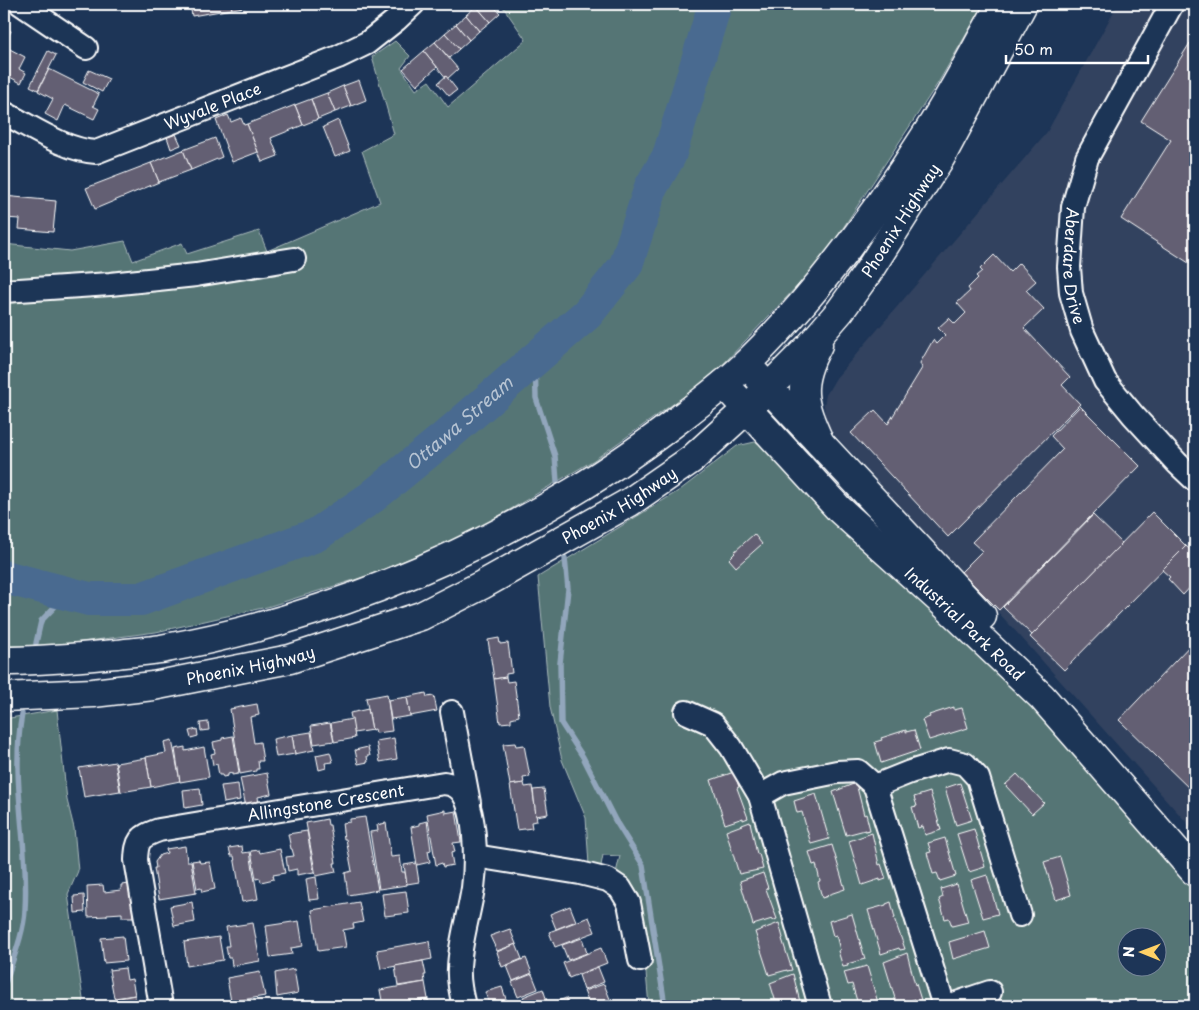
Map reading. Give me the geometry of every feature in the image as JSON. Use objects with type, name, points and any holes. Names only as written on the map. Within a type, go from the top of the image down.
[{"type":"main road","name":"Phoenix Highway","points":[[4,661],[73,658],[160,649],[265,626],[334,605],[397,582],[474,547],[595,479],[662,433],[724,384],[781,327],[833,267],[929,130],[1001,4]]},
{"type":"main road","name":"Phoenix Highway","points":[[4,697],[93,694],[153,686],[290,659],[421,616],[482,585],[630,502],[692,459],[768,389],[809,347],[830,322],[868,272],[941,157],[1023,4]]},
{"type":"main road","points":[[820,443],[804,404],[802,389],[812,356],[830,322]]},
{"type":"main road","name":"Industrial Park Road","points":[[746,364],[1072,713],[1195,850]]},
{"type":"main road","name":"Industrial Park Road","points":[[724,384],[839,509],[939,599],[1042,697],[1195,872]]},
{"type":"street","points":[[21,4],[86,48]]},
{"type":"street","name":"Wyvale Place","points":[[4,113],[69,147],[81,151],[96,152],[345,54],[367,43],[396,20],[412,4]]},
{"type":"street","name":"Aberdare Drive","points":[[1172,4],[1087,158],[1073,207],[1069,267],[1071,293],[1082,331],[1104,381],[1177,463],[1195,480]]},
{"type":"street","points":[[4,291],[110,284],[196,275],[294,259]]},
{"type":"street","points":[[452,712],[469,804]]},
{"type":"street","points":[[686,712],[713,724],[731,747],[760,796],[820,1006]]},
{"type":"street","points":[[874,786],[949,760],[965,764],[978,778],[1020,915]]},
{"type":"street","points":[[760,796],[783,783],[837,772],[858,771],[874,786],[946,1006],[990,992]]},
{"type":"street","name":"Allingstone Crescent","points":[[161,1006],[136,860],[136,848],[139,840],[145,834],[159,830],[444,783],[456,786],[463,792],[469,804],[474,833],[473,888],[459,969],[460,989],[464,1006]]},
{"type":"street","points":[[475,856],[580,873],[608,880],[620,888],[629,903],[640,960]]},
{"type":"shaded area","points":[[1118,4],[1195,4],[1195,832],[1020,636],[833,433],[825,415],[824,405],[826,395],[836,378],[1047,132]]},
{"type":"green space","points":[[501,4],[984,4],[938,83],[822,260],[710,378],[594,460],[472,532],[370,575],[267,607],[156,632],[58,645],[4,646],[4,244],[70,251],[125,241],[133,261],[182,243],[187,254],[259,231],[267,251],[380,202],[362,151],[394,134],[372,57],[395,41],[410,56],[401,68],[416,90],[429,81],[448,107],[526,40]]},
{"type":"green space","points":[[755,442],[776,451],[1025,695],[1195,883],[1195,1006],[649,1006],[639,894],[616,873],[620,856],[603,855],[600,871],[589,865],[586,818],[562,760],[550,707],[538,577],[680,490],[737,446]]},
{"type":"green space","points":[[57,710],[67,800],[74,828],[78,871],[68,894],[84,1006],[4,1006],[4,719]]},
{"type":"building","points":[[190,4],[231,4],[232,9],[192,16]]},
{"type":"building","points":[[231,4],[262,4],[232,9]]},
{"type":"building","points":[[479,4],[491,4],[500,13],[490,22],[476,6]]},
{"type":"building","points":[[476,6],[490,22],[479,31],[466,15]]},
{"type":"building","points":[[466,15],[479,31],[469,40],[456,24]]},
{"type":"building","points":[[456,24],[469,40],[459,49],[445,33]]},
{"type":"building","points":[[4,27],[11,31],[4,45]]},
{"type":"building","points":[[445,33],[459,49],[449,58],[435,42]]},
{"type":"building","points":[[435,42],[458,69],[447,79],[424,51]]},
{"type":"building","points":[[1190,43],[1195,46],[1195,267],[1121,219],[1171,140],[1141,121]]},
{"type":"building","points":[[4,46],[25,57],[19,69],[26,73],[21,83],[4,74]]},
{"type":"building","points":[[48,51],[56,55],[38,90],[30,86]]},
{"type":"building","points":[[424,51],[437,67],[417,85],[403,69]]},
{"type":"building","points":[[49,69],[99,94],[93,106],[99,109],[94,119],[65,105],[58,121],[45,114],[53,99],[38,91]]},
{"type":"building","points":[[89,70],[109,79],[102,92],[83,82]]},
{"type":"building","points":[[446,76],[457,90],[449,96],[438,83]]},
{"type":"building","points":[[359,80],[366,100],[351,106],[343,86]]},
{"type":"building","points":[[343,86],[351,106],[335,112],[327,93]]},
{"type":"building","points":[[327,93],[335,112],[318,119],[311,99]]},
{"type":"building","points":[[311,99],[318,119],[303,125],[295,105]]},
{"type":"building","points":[[295,105],[303,125],[271,138],[278,156],[262,162],[247,124]]},
{"type":"building","points":[[228,115],[231,122],[241,118],[244,125],[247,124],[258,152],[232,162],[216,120]]},
{"type":"building","points":[[338,120],[350,151],[335,157],[323,127]]},
{"type":"building","points":[[176,134],[181,145],[171,149],[167,137]]},
{"type":"building","points":[[215,138],[222,157],[191,170],[183,150]]},
{"type":"building","points":[[183,150],[191,170],[159,182],[151,163]]},
{"type":"building","points":[[151,163],[159,182],[95,209],[86,188]]},
{"type":"building","points":[[4,196],[56,201],[53,232],[19,229],[20,219],[4,218]]},
{"type":"building","points":[[994,255],[1010,272],[1019,263],[1036,281],[1026,290],[1044,309],[1024,328],[1070,377],[1062,385],[1080,404],[948,537],[851,433],[875,410],[888,424],[922,368],[920,363],[933,340],[936,344],[945,335],[938,328],[949,318],[955,324],[966,313],[957,303],[970,291],[968,288],[978,278],[976,276],[982,271],[980,269]]},
{"type":"building","points":[[1080,406],[1140,466],[999,610],[961,572],[982,551],[972,542],[1063,449],[1051,436]]},
{"type":"building","points":[[1152,512],[1186,546],[1064,670],[1030,637]]},
{"type":"building","points":[[1093,515],[1122,543],[1032,635],[1003,607]]},
{"type":"building","points":[[754,534],[762,544],[736,567],[729,559]]},
{"type":"building","points":[[1186,546],[1195,554],[1195,582],[1183,595],[1168,579],[1170,577],[1162,570]]},
{"type":"building","points":[[499,638],[500,644],[508,643],[512,673],[506,674],[506,677],[494,679],[488,640]]},
{"type":"building","points":[[1195,640],[1195,794],[1119,720]]},
{"type":"building","points":[[506,677],[507,682],[514,681],[519,716],[511,718],[511,722],[500,723],[494,679]]},
{"type":"building","points":[[426,693],[427,697],[434,696],[437,711],[410,716],[407,697]]},
{"type":"building","points":[[387,694],[392,731],[376,733],[375,729],[372,730],[366,698]]},
{"type":"building","points":[[407,697],[410,716],[391,719],[388,700]]},
{"type":"building","points":[[257,704],[259,715],[250,717],[254,743],[260,742],[263,761],[258,761],[259,769],[256,769],[256,771],[240,774],[230,709]]},
{"type":"building","points":[[954,707],[954,710],[962,708],[968,728],[929,740],[922,720],[930,717],[929,715]]},
{"type":"building","points":[[368,709],[372,730],[354,733],[350,713]]},
{"type":"building","points":[[352,719],[355,738],[334,742],[331,723]]},
{"type":"building","points":[[208,722],[209,730],[201,731],[200,723]]},
{"type":"building","points":[[330,723],[334,741],[314,744],[311,726]]},
{"type":"building","points":[[197,729],[198,736],[191,738],[189,731]]},
{"type":"building","points":[[906,730],[906,732],[914,730],[920,750],[881,763],[875,742],[882,740],[881,738]]},
{"type":"building","points":[[311,732],[314,750],[295,754],[292,735]]},
{"type":"building","points":[[292,735],[295,754],[276,757],[273,739]]},
{"type":"building","points":[[233,736],[239,772],[238,774],[232,775],[232,773],[223,777],[219,775],[217,764],[213,765],[211,754],[215,753],[213,742]]},
{"type":"building","points":[[394,738],[397,759],[380,762],[376,741]]},
{"type":"building","points":[[172,740],[180,781],[151,787],[146,757],[166,753],[164,742]]},
{"type":"building","points":[[515,743],[516,746],[524,745],[530,777],[523,778],[524,783],[510,785],[503,744]]},
{"type":"building","points":[[185,747],[185,751],[204,747],[209,777],[180,782],[175,749]]},
{"type":"building","points":[[368,747],[370,756],[367,756],[368,762],[358,764],[355,750]]},
{"type":"building","points":[[330,752],[333,762],[325,763],[326,768],[319,770],[316,755]]},
{"type":"building","points":[[146,758],[151,787],[121,792],[116,763]]},
{"type":"building","points":[[115,762],[120,791],[84,797],[79,768]]},
{"type":"building","points":[[734,772],[739,787],[737,788],[748,818],[725,824],[711,780]]},
{"type":"building","points":[[267,773],[271,794],[258,797],[259,804],[246,807],[240,778]]},
{"type":"building","points":[[1017,774],[1044,803],[1032,814],[1005,785]]},
{"type":"building","points":[[524,783],[525,787],[532,786],[537,821],[531,822],[532,828],[517,830],[510,785]]},
{"type":"building","points":[[856,783],[870,830],[846,835],[833,792]]},
{"type":"building","points":[[960,783],[972,820],[956,825],[945,788]]},
{"type":"building","points":[[238,784],[240,800],[224,803],[221,786]]},
{"type":"building","points":[[200,788],[202,805],[185,808],[183,790]]},
{"type":"building","points":[[544,789],[548,814],[536,816],[533,790]]},
{"type":"building","points":[[930,792],[941,830],[925,835],[923,826],[918,828],[912,807],[917,806],[914,797]]},
{"type":"building","points":[[816,794],[829,839],[811,844],[802,812],[797,813],[794,801]]},
{"type":"building","points":[[445,810],[445,813],[456,811],[461,842],[453,843],[455,852],[451,853],[453,865],[443,867],[442,863],[436,865],[427,814]]},
{"type":"building","points":[[365,817],[378,890],[348,895],[345,873],[352,871],[342,823],[350,822],[350,819]]},
{"type":"building","points":[[327,819],[328,825],[330,825],[336,872],[316,876],[306,823]]},
{"type":"building","points":[[427,821],[431,850],[428,851],[430,862],[417,865],[411,827]]},
{"type":"building","points":[[750,822],[757,854],[759,854],[763,869],[739,874],[726,831]]},
{"type":"building","points":[[386,823],[391,857],[400,856],[402,872],[405,872],[407,885],[379,889],[370,832],[378,831],[377,825]]},
{"type":"building","points":[[974,829],[985,867],[969,872],[957,834]]},
{"type":"building","points":[[307,831],[314,872],[297,875],[297,869],[288,871],[286,857],[294,856],[288,834]]},
{"type":"building","points":[[872,833],[879,865],[881,864],[886,879],[862,885],[849,841]]},
{"type":"building","points":[[945,838],[956,876],[940,881],[937,873],[933,874],[927,853],[931,852],[928,843]]},
{"type":"building","points":[[832,845],[845,889],[822,898],[816,864],[813,865],[809,852]]},
{"type":"building","points":[[185,846],[187,861],[191,861],[196,893],[159,899],[154,868],[156,868],[155,862],[160,855],[167,853],[166,849]]},
{"type":"building","points":[[242,846],[243,853],[250,852],[258,899],[242,902],[234,856],[231,856],[229,848]]},
{"type":"building","points":[[280,849],[285,873],[273,875],[274,879],[261,882],[260,878],[256,879],[251,851],[259,850],[260,853]]},
{"type":"building","points":[[1060,857],[1071,895],[1056,900],[1044,862]]},
{"type":"building","points":[[199,860],[200,863],[210,862],[215,889],[202,892],[201,888],[197,889],[192,861]]},
{"type":"building","points":[[416,863],[419,882],[407,884],[404,865]]},
{"type":"building","points":[[763,873],[768,888],[766,889],[777,919],[753,925],[740,881]]},
{"type":"building","points":[[987,875],[998,914],[983,918],[971,880]]},
{"type":"building","points":[[316,877],[319,899],[309,900],[306,879]]},
{"type":"building","points":[[130,884],[133,917],[122,917],[122,913],[88,917],[87,886],[103,885],[104,892],[121,890],[121,885]]},
{"type":"building","points":[[957,884],[968,922],[952,926],[949,918],[945,919],[939,899],[943,897],[941,889]]},
{"type":"building","points":[[406,891],[409,913],[385,916],[382,894]]},
{"type":"building","points":[[84,895],[85,912],[75,913],[74,896]]},
{"type":"building","points":[[192,902],[195,922],[174,926],[170,906]]},
{"type":"building","points":[[359,902],[363,922],[353,924],[354,928],[343,930],[346,947],[318,951],[312,910]]},
{"type":"building","points":[[891,902],[894,918],[905,949],[900,950],[899,948],[881,954],[868,910]]},
{"type":"building","points":[[570,906],[576,921],[556,929],[550,914]]},
{"type":"building","points":[[852,914],[865,959],[843,967],[836,935],[833,936],[829,921]]},
{"type":"building","points":[[589,917],[595,932],[555,947],[549,932]]},
{"type":"building","points":[[299,921],[303,946],[291,948],[292,954],[270,957],[266,926]]},
{"type":"building","points":[[253,923],[260,961],[232,966],[231,958],[228,958],[226,946],[229,946],[226,927]]},
{"type":"building","points":[[779,923],[792,970],[769,975],[755,932]]},
{"type":"building","points":[[510,929],[516,944],[497,951],[490,936]]},
{"type":"building","points":[[985,931],[990,948],[953,959],[949,942]]},
{"type":"building","points":[[123,936],[126,961],[104,963],[101,938]]},
{"type":"building","points":[[219,937],[223,960],[187,966],[184,942]]},
{"type":"building","points":[[582,938],[587,953],[568,960],[562,945]]},
{"type":"building","points":[[429,941],[432,959],[381,969],[377,950]]},
{"type":"building","points":[[516,944],[522,959],[502,967],[497,952]]},
{"type":"building","points":[[601,948],[607,963],[569,978],[563,963]]},
{"type":"building","points":[[907,953],[921,1000],[916,1001],[915,999],[897,1005],[884,962]]},
{"type":"building","points":[[526,958],[532,973],[513,981],[507,966]]},
{"type":"building","points":[[423,961],[426,975],[424,975],[425,982],[398,986],[395,966]]},
{"type":"building","points":[[867,966],[879,1006],[854,1006],[853,1002],[857,1001],[852,984],[848,985],[844,972]]},
{"type":"building","points":[[598,967],[604,982],[584,990],[579,975]]},
{"type":"building","points":[[125,968],[127,980],[132,979],[135,995],[114,998],[109,970]]},
{"type":"building","points":[[294,969],[298,993],[277,997],[275,973]]},
{"type":"building","points":[[260,972],[265,996],[231,1002],[227,978]]},
{"type":"building","points":[[532,974],[538,989],[518,997],[512,982]]},
{"type":"building","points":[[793,974],[801,1006],[777,1006],[770,983]]},
{"type":"building","points":[[425,982],[428,999],[401,1004],[401,1006],[383,1006],[380,990]]},
{"type":"building","points":[[604,984],[610,999],[590,1006],[584,991]]},
{"type":"building","points":[[502,987],[507,1002],[490,1006],[485,992]]},
{"type":"building","points":[[543,989],[548,1004],[544,1006],[527,1006],[523,997]]},
{"type":"building","points":[[135,995],[136,1006],[115,1006],[114,999]]},
{"type":"building","points":[[566,998],[569,1006],[546,1006]]},
{"type":"building","points":[[428,999],[429,1006],[407,1006],[406,1003]]},
{"type":"waterway","name":"Ottawa Stream","points":[[4,577],[89,599],[141,599],[316,535],[372,497],[443,439],[587,314],[626,265],[651,187],[669,156],[715,4]]},
{"type":"waterway","points":[[535,359],[536,398],[555,456],[557,482]]},
{"type":"waterway","points":[[565,558],[568,589],[560,663],[561,723],[583,757],[615,820],[643,865],[665,1006]]},
{"type":"waterway","points":[[36,643],[41,621],[67,594]]},
{"type":"waterway","points":[[4,987],[20,939],[25,910],[25,861],[18,763],[22,714]]}]
